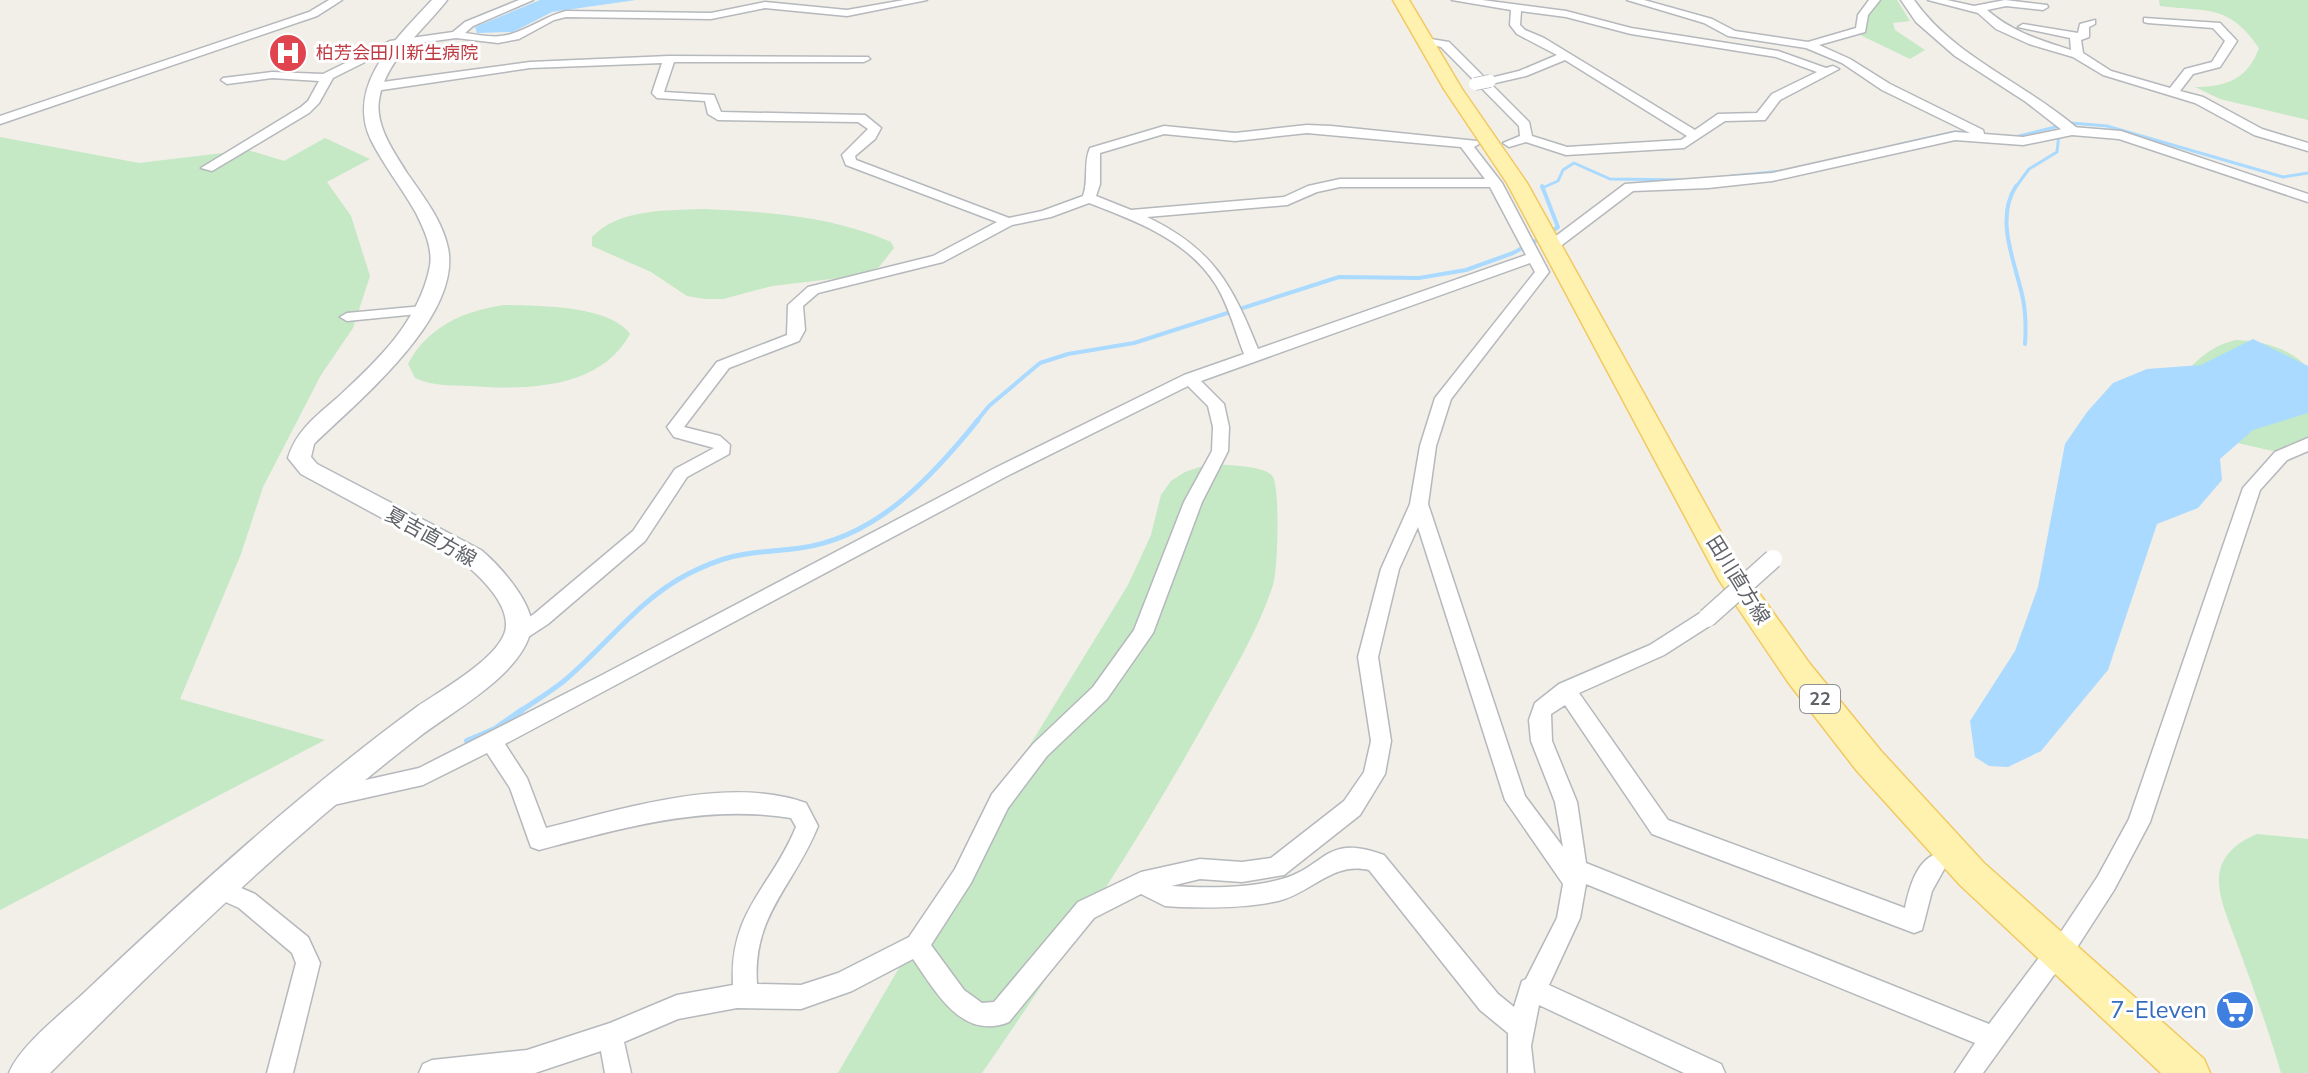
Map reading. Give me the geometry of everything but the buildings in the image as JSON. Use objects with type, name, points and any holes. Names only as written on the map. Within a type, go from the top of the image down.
[{"type":"main road","points":[[375,87],[383,71],[440,0]]},
{"type":"main road","name":"田川直方線","points":[[1390,0],[1542,250],[1717,585],[1777,671],[1936,864],[2190,1073]]},
{"type":"main road","name":"田川直方線","points":[[1401,0],[1453,89],[1517,183],[1544,251],[1729,572],[1799,673],[1869,761],[1961,863],[2052,961],[2164,1073]]},
{"type":"main road","name":"夏吉直方線","points":[[375,87],[370,110],[380,139],[438,242],[440,263],[423,310],[398,352],[304,441],[299,458],[322,477],[472,556],[494,575],[512,606],[519,626],[515,636]]},
{"type":"main road","points":[[26,1073],[218,888],[318,799],[492,669],[515,636]]},
{"type":"street","points":[[0,120],[313,14],[337,0]]},
{"type":"street","points":[[456,35],[469,24],[528,0]]},
{"type":"street","points":[[227,80],[272,75],[327,78],[407,39],[456,35],[498,40],[515,37],[550,18],[566,14],[711,16],[765,5],[847,13],[922,0]]},
{"type":"street","points":[[1457,0],[1566,14],[1631,31],[1778,54],[1827,72]]},
{"type":"street","points":[[1632,0],[1708,21],[1732,34],[1779,38],[1808,45],[1846,61],[1886,87],[1989,138]]},
{"type":"street","points":[[1808,45],[1861,30],[1863,15],[1875,0]]},
{"type":"street","points":[[1907,0],[1917,16],[1930,28],[2008,85],[2035,99],[2068,127]]},
{"type":"street","points":[[1933,0],[1974,9],[1986,14],[2000,27],[2033,42],[2077,55],[2107,73],[2173,91],[2223,111],[2258,132],[2308,147]]},
{"type":"street","points":[[1974,9],[2006,3],[2043,7]]},
{"type":"street","points":[[1516,8],[1517,29],[1694,135]]},
{"type":"street","points":[[2148,20],[2216,25],[2228,38],[2230,46],[2216,65],[2189,71],[2173,91]]},
{"type":"street","points":[[2023,27],[2083,37],[2084,26],[2091,22]]},
{"type":"street","points":[[2165,36],[2162,33],[2228,38]]},
{"type":"street","points":[[2075,36],[2077,55]]},
{"type":"street","points":[[1425,41],[1445,44],[1525,125],[1526,138]]},
{"type":"street","points":[[1453,89],[1522,74],[1563,57]]},
{"type":"street","points":[[375,87],[530,65],[669,59],[864,59]]},
{"type":"street","points":[[669,59],[659,87],[658,93],[661,95],[710,98],[712,111],[718,116],[861,118],[875,128],[871,136],[848,155],[851,162],[1008,222]]},
{"type":"street","points":[[1509,143],[1526,138],[1566,151],[1684,144],[1722,117],[1761,117],[1776,97],[1846,61]]},
{"type":"street","points":[[207,168],[305,110],[327,78]]},
{"type":"street","points":[[318,799],[423,776],[1001,472],[1190,379],[1544,251],[1630,187],[1708,184],[1772,177],[1955,136],[2023,141],[2068,127],[2121,135],[2308,198]]},
{"type":"street","points":[[515,636],[541,619],[639,536],[681,473],[723,450],[722,445],[714,440],[680,433],[675,427],[723,365],[794,338],[797,330],[795,305],[803,297],[831,284],[938,259],[1008,222],[1070,207],[1089,198],[1096,178],[1092,157],[1094,151],[1164,130],[1235,137],[1331,130],[1470,145],[1544,251],[1542,272],[1443,398],[1428,446],[1419,504],[1390,569],[1368,657],[1381,741],[1374,774],[1352,808],[1322,828],[1276,868],[1242,872],[1200,869],[1141,882],[1086,910],[1000,1013],[979,1015],[955,998],[917,945]]},
{"type":"street","points":[[2263,182],[2308,183]]},
{"type":"street","points":[[1131,214],[1287,201],[1313,189],[1340,183],[1495,183]]},
{"type":"street","points":[[1089,198],[1171,233],[1200,257],[1222,283],[1253,356]]},
{"type":"street","points":[[347,317],[423,310]]},
{"type":"street","points":[[432,1073],[527,1063],[610,1035],[677,1007],[745,996],[801,997],[843,983],[917,945],[963,876],[1000,801],[1040,750],[1100,693],[1143,633],[1193,502],[1220,451],[1221,427],[1216,404],[1190,379]]},
{"type":"street","points":[[1968,1073],[2106,883],[2139,822],[2252,488],[2281,456],[2308,444]]},
{"type":"street","points":[[1419,504],[1516,800],[1574,875],[1994,1038]]},
{"type":"street","points":[[1521,1073],[1517,1056],[1519,1026],[1531,989],[1562,939],[1574,896],[1571,829],[1562,790],[1541,746],[1537,725],[1542,709],[1566,690],[1630,665],[1682,637],[1773,559]]},
{"type":"street","points":[[1566,690],[1660,827],[1914,922],[1921,888],[1936,864]]},
{"type":"street","points":[[491,741],[519,784],[539,840],[646,813],[699,804],[774,804],[798,810],[807,826],[799,850],[757,913],[745,948],[745,996]]},
{"type":"street","points":[[1141,882],[1167,896],[1253,894],[1289,888],[1338,858],[1354,855],[1376,862],[1489,1002],[1519,1026]]},
{"type":"street","points":[[218,888],[247,901],[279,927],[300,945],[308,963],[280,1073]]},
{"type":"street","points":[[1531,989],[1712,1073]]},
{"type":"street","points":[[610,1035],[618,1073]]},
{"type":"green space","points":[[1879,0],[1897,0],[1910,21],[1893,23],[1895,30],[1925,50],[1910,59],[1856,33],[1867,28],[1867,14]]},
{"type":"green space","points":[[2159,0],[2308,0],[2308,120],[2220,99],[2195,87],[2217,85],[2234,79],[2249,67],[2259,48],[2238,24],[2227,17],[2205,10],[2160,6]]},
{"type":"green space","points":[[0,137],[139,163],[248,150],[284,161],[325,138],[370,159],[327,182],[351,216],[370,276],[353,328],[321,375],[263,487],[241,554],[180,699],[325,740],[0,910]]},
{"type":"green space","points":[[704,209],[823,221],[868,233],[891,242],[894,248],[879,267],[857,276],[772,286],[723,299],[705,299],[687,296],[651,272],[592,246],[592,237],[603,228],[630,216]]},
{"type":"green space","points":[[505,305],[590,312],[620,324],[630,334],[617,352],[600,366],[558,382],[490,387],[434,384],[415,378],[408,364],[436,330],[462,316]]},
{"type":"green space","points":[[2236,340],[2275,347],[2293,355],[2308,368],[2308,439],[2292,450],[2273,451],[2207,436],[2175,389],[2201,358],[2216,347]]},
{"type":"green space","points":[[1209,464],[1254,468],[1273,477],[1277,513],[1275,576],[1267,602],[1244,652],[1156,807],[982,1073],[838,1073],[1000,794],[1128,585],[1151,535],[1161,495],[1171,481],[1185,472]]},
{"type":"green space","points":[[2257,834],[2308,839],[2308,1073],[2281,1073],[2221,895],[2220,870],[2226,856],[2237,845]]},
{"type":"water","points":[[540,0],[636,0],[552,12],[513,32],[477,33],[475,27]]},
{"type":"water","points":[[2253,339],[2308,366],[2308,413],[2253,430],[2220,459],[2222,480],[2198,508],[2157,524],[2108,670],[2041,751],[2008,767],[1989,766],[1975,757],[1970,721],[2015,651],[2038,587],[2065,444],[2087,412],[2113,383],[2147,369],[2201,365]]},
{"type":"waterway","points":[[2015,137],[2071,123],[2107,126],[2283,177],[2308,173]]},
{"type":"waterway","points":[[1897,145],[1955,132],[1973,133]]},
{"type":"waterway","points":[[2015,188],[2029,169],[2057,152],[2059,134]]},
{"type":"waterway","points":[[1543,188],[1558,181],[1563,170],[1574,163],[1610,179],[1686,180]]},
{"type":"waterway","points":[[1732,176],[1782,171]]},
{"type":"waterway","points":[[1543,188],[1558,227],[1549,233]]},
{"type":"waterway","points":[[2015,188],[2007,213],[2007,227],[2024,305],[2025,344]]},
{"type":"waterway","points":[[976,422],[989,406],[1040,363],[1068,354],[1134,343],[1339,277],[1419,278],[1466,270],[1513,253],[1541,238]]},
{"type":"waterway","points":[[519,712],[564,681],[654,596],[688,574],[731,557],[828,542],[878,518],[922,483],[978,420]]},
{"type":"waterway","points":[[467,741],[495,729],[522,710]]},
{"type":"place","name":"柏芳会田川新生病院","points":[[288,53]]},
{"type":"place","name":"7-Eleven","points":[[2235,1010]]}]
